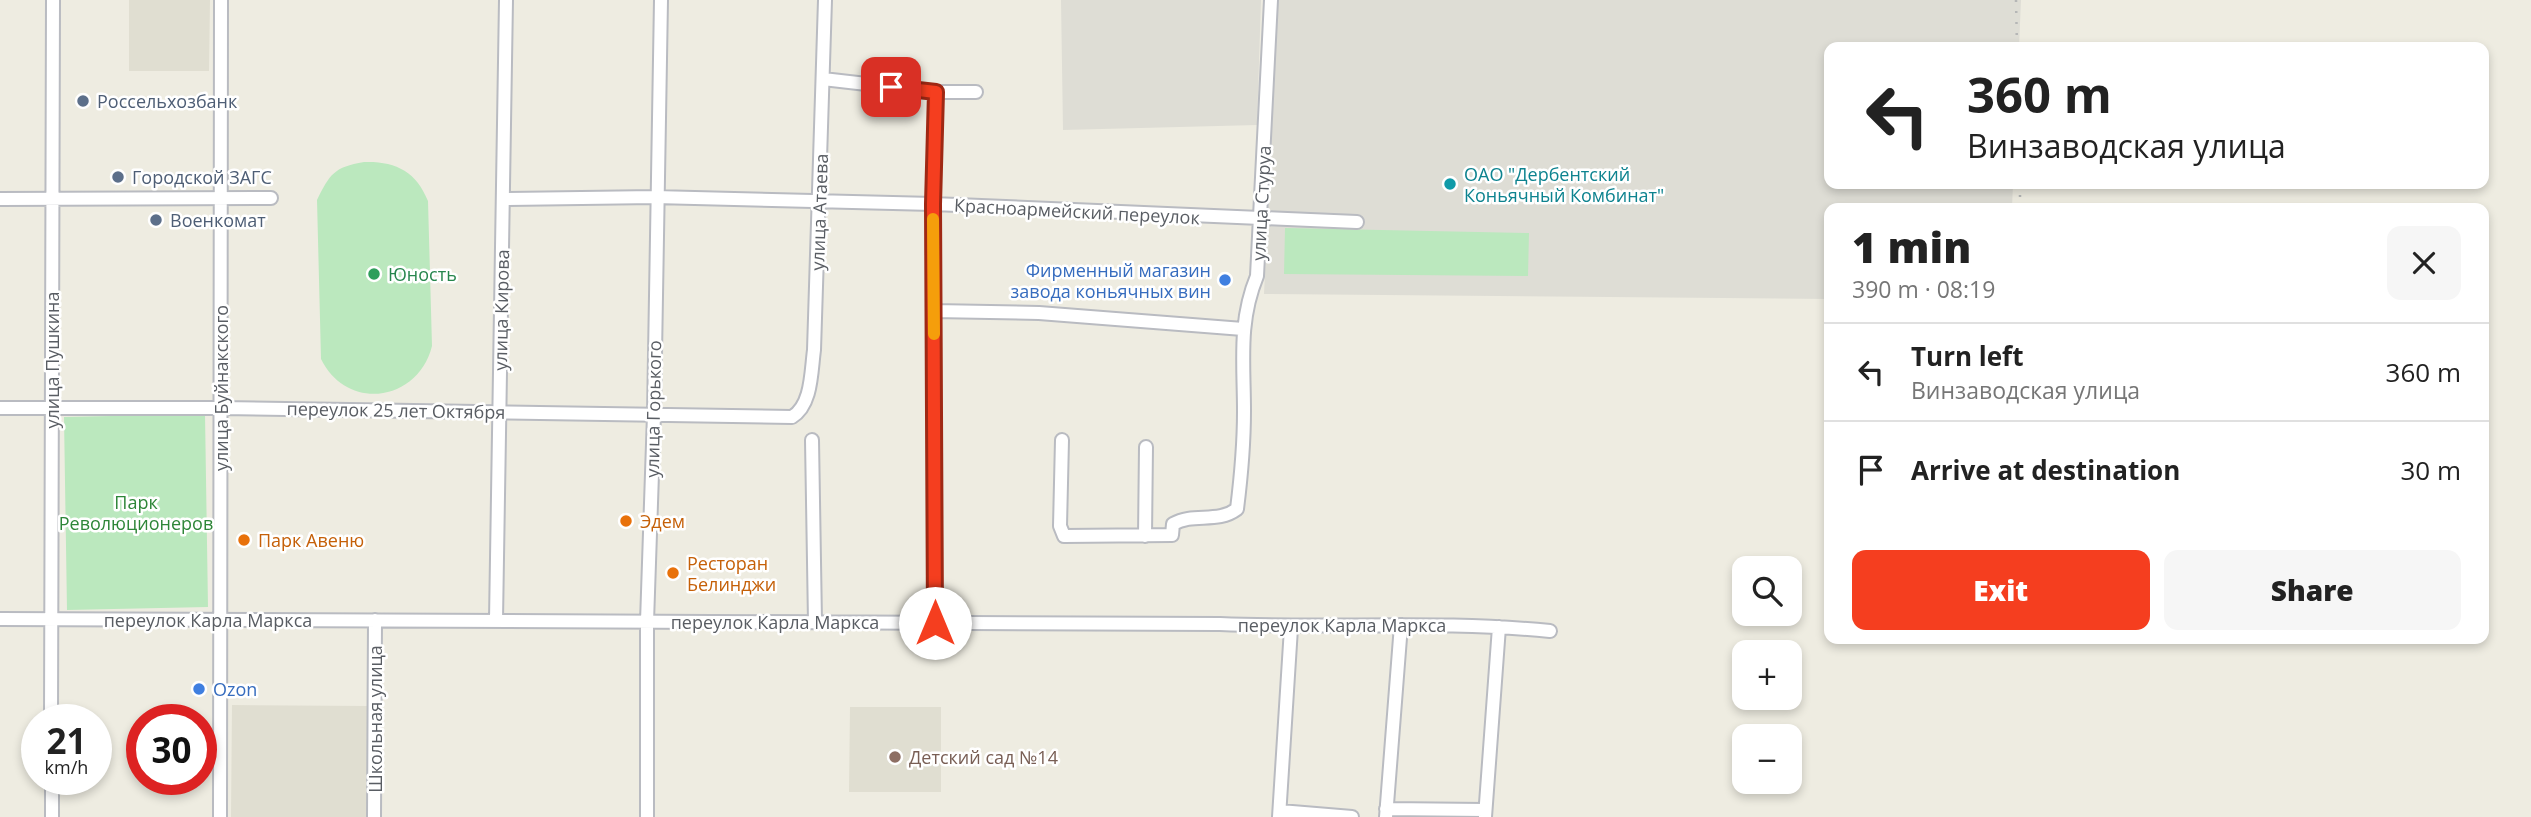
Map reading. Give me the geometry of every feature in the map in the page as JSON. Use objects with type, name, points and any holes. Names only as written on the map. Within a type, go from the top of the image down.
[{"type":"street","name":"улица Пушкина","points":[[51,704],[53,0]]},
{"type":"street","name":"улица Буйнакского","points":[[220,817],[221,0]]},
{"type":"street","name":"улица Кирова","points":[[496,620],[506,0]]},
{"type":"street","name":"улица Горького","points":[[647,817],[647,622],[654,414],[655,197],[660,0]]},
{"type":"street","name":"улица Атаева","points":[[792,417],[801,412],[810,381],[820,202],[825,0]]},
{"type":"street","name":"улица Стуруа","points":[[1145,536],[1172,535],[1173,524],[1184,517],[1226,517],[1237,509],[1244,414],[1243,330],[1245,303],[1256,276],[1271,0]]},
{"type":"street","points":[[823,79],[936,92],[976,92]]},
{"type":"street","points":[[935,623],[933,204],[936,92]]},
{"type":"street","name":"Красноармейский переулок","points":[[504,199],[655,197],[933,204],[1260,220],[1357,222]]},
{"type":"street","points":[[0,199],[271,198]]},
{"type":"street","points":[[934,311],[1039,313],[1243,330]]},
{"type":"street","name":"переулок 25 лет Октября","points":[[0,408],[499,411],[792,417]]},
{"type":"street","points":[[812,440],[815,622]]},
{"type":"street","points":[[1062,440],[1060,526],[1064,537],[1145,536],[1146,447]]},
{"type":"street","name":"переулок Карла Маркса","points":[[0,619],[815,622],[1291,628],[1401,625],[1550,631]]},
{"type":"street","name":"Школьная улица","points":[[374,817],[376,620]]},
{"type":"street","points":[[1401,625],[1386,813],[1485,814],[1499,627]]},
{"type":"street","points":[[1291,628],[1280,814],[1352,817]]},
{"type":"street","points":[[52,795],[52,817]]},
{"type":"shaded area","points":[[129,0],[210,0],[209,71],[129,71]]},
{"type":"shaded area","points":[[1061,0],[1261,0],[1257,125],[1063,130]]},
{"type":"shaded area","points":[[1278,0],[2021,0],[2019,42],[1824,42],[1824,189],[2013,189],[2012,203],[1824,203],[1824,299],[1264,294]]},
{"type":"shaded area","points":[[232,705],[368,706],[367,817],[231,817]]},
{"type":"shaded area","name":"Детский сад №14","points":[[850,707],[941,707],[941,792],[849,792]]},
{"type":"green space","name":"Юность","points":[[364,162],[385,163],[403,170],[417,182],[428,201],[432,346],[424,365],[412,379],[398,389],[381,393],[364,393],[347,387],[333,376],[321,359],[317,200],[334,173],[346,166]]},
{"type":"green space","points":[[1285,228],[1529,233],[1528,276],[1284,274]]},
{"type":"green space","name":"Парк Революционеров","points":[[205,414],[208,607],[67,610],[64,417]]},
{"type":"railway","points":[[2016,0],[2017,42]]},
{"type":"railway","points":[[2020,189],[2020,203]]},
{"type":"slow traffic","points":[[933,219],[934,334]]},
{"type":"place","name":"Россельхозбанк","points":[[83,101]]},
{"type":"place","name":"Городской ЗАГС","points":[[118,177]]},
{"type":"place","name":"ОАО \"Дербентский Коньячный Комбинат\"","points":[[1450,184]]},
{"type":"place","name":"Военкомат","points":[[156,220]]},
{"type":"place","name":"Юность","points":[[374,274]]},
{"type":"place","name":"Фирменный магазин завода коньячных вин","points":[[1225,280]]},
{"type":"place","name":"Эдем","points":[[626,521]]},
{"type":"place","name":"Парк Авеню","points":[[244,540]]},
{"type":"place","name":"Ресторан Белинджи","points":[[673,573]]},
{"type":"place","name":"Ozon","points":[[199,689]]},
{"type":"place","name":"Детский сад №14","points":[[895,757]]},
{"type":"route","points":[[891,87],[936,92],[933,204],[935,623]]}]
